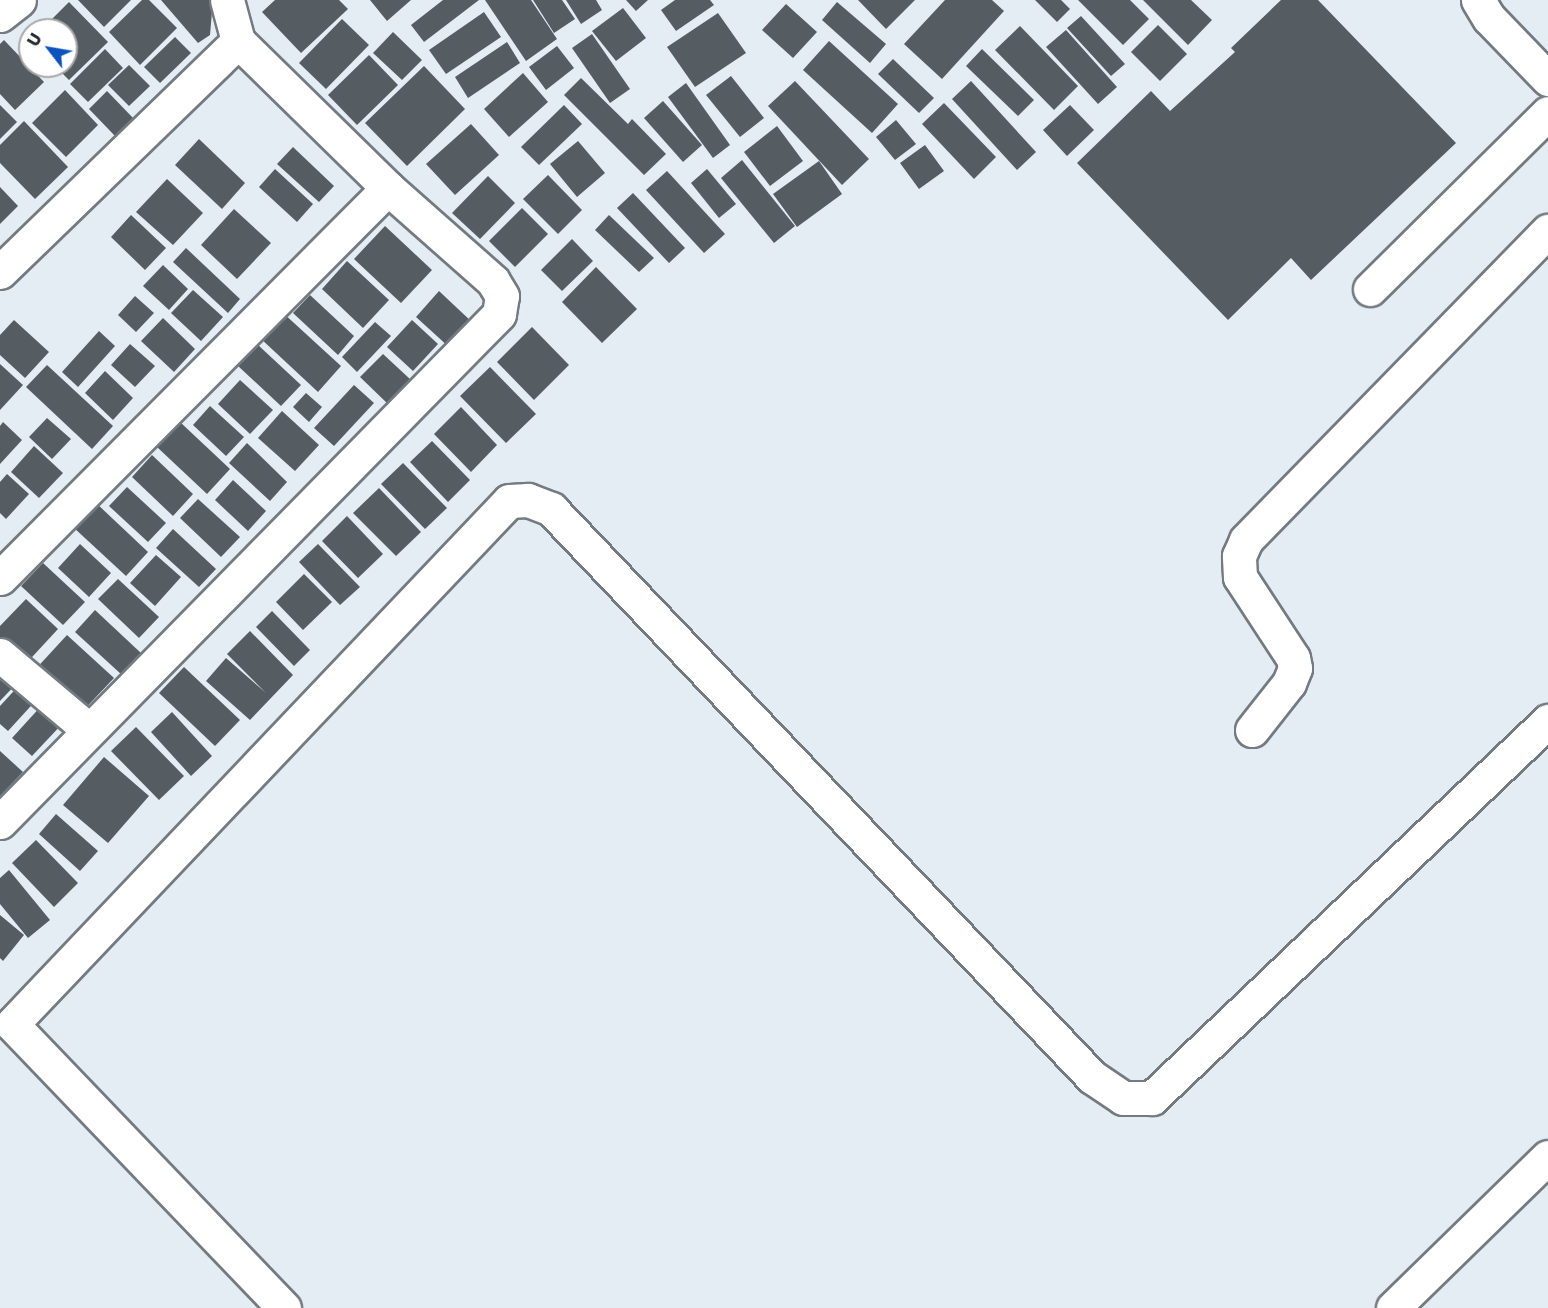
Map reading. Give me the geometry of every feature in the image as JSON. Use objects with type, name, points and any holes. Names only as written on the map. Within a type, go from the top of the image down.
[{"type":"street","points":[[0,15],[19,0]]},
{"type":"street","points":[[0,822],[88,729],[499,314],[502,296],[493,281],[388,188],[238,41],[227,0]]},
{"type":"street","points":[[1478,0],[1489,18],[1548,79]]},
{"type":"street","points":[[0,272],[238,41]]},
{"type":"street","points":[[1370,289],[1548,113]]},
{"type":"street","points":[[0,578],[388,188]]},
{"type":"street","points":[[1252,730],[1288,683],[1295,668],[1293,658],[1240,578],[1239,556],[1246,540],[1548,231]]},
{"type":"street","points":[[284,1308],[6,1030],[509,501],[528,500],[550,509],[1092,1077],[1123,1098],[1152,1098],[1548,721]]},
{"type":"street","points":[[0,655],[88,729]]},
{"type":"street","points":[[1393,1308],[1548,1157]]},
{"type":"building","points":[[78,0],[131,0],[104,27]]},
{"type":"building","points":[[142,0],[149,0],[177,28],[140,65],[109,32]]},
{"type":"building","points":[[161,0],[213,0],[210,35],[198,43]]},
{"type":"building","points":[[275,0],[339,0],[348,9],[301,53],[262,12]]},
{"type":"building","points":[[370,0],[411,0],[387,21]]},
{"type":"building","points":[[443,0],[479,0],[424,42],[411,25]]},
{"type":"building","points":[[485,0],[531,0],[557,39],[526,61]]},
{"type":"building","points":[[533,0],[562,0],[575,19],[554,33]]},
{"type":"building","points":[[566,0],[596,0],[602,10],[581,24]]},
{"type":"building","points":[[626,0],[648,0],[636,11]]},
{"type":"building","points":[[675,0],[710,0],[714,5],[676,31],[661,10]]},
{"type":"building","points":[[858,0],[915,0],[886,29]]},
{"type":"building","points":[[945,0],[992,0],[1004,11],[942,79],[904,44]]},
{"type":"building","points":[[1035,0],[1061,0],[1070,9],[1057,22]]},
{"type":"building","points":[[1078,0],[1130,0],[1149,19],[1123,45]]},
{"type":"building","points":[[1143,0],[1191,0],[1212,20],[1188,45]]},
{"type":"building","points":[[1281,0],[1318,0],[1456,143],[1311,280],[1291,258],[1228,320],[1077,163],[1151,91],[1170,111],[1235,52],[1231,48]]},
{"type":"building","points":[[69,2],[108,42],[78,71],[78,18],[53,18]]},
{"type":"building","points":[[837,2],[886,44],[870,63],[822,20]]},
{"type":"building","points":[[786,4],[817,32],[793,58],[762,30]]},
{"type":"building","points":[[623,8],[646,38],[616,61],[592,31]]},
{"type":"building","points":[[484,12],[501,37],[446,74],[429,50]]},
{"type":"building","points":[[718,13],[746,53],[695,87],[667,47]]},
{"type":"building","points":[[1081,16],[1125,64],[1111,76],[1067,28]]},
{"type":"building","points":[[342,19],[369,45],[326,89],[299,63]]},
{"type":"building","points":[[1158,25],[1187,54],[1160,81],[1131,52]]},
{"type":"building","points":[[1020,26],[1078,86],[1054,110],[995,50]]},
{"type":"building","points":[[1066,30],[1117,87],[1098,104],[1046,47]]},
{"type":"building","points":[[393,32],[422,60],[402,80],[373,53]]},
{"type":"building","points":[[592,34],[630,89],[610,103],[572,48]]},
{"type":"building","points":[[175,37],[191,53],[160,83],[144,67]]},
{"type":"building","points":[[4,40],[18,55],[18,78],[40,78],[44,82],[15,110],[0,94],[0,44]]},
{"type":"building","points":[[829,41],[898,104],[872,133],[803,70]]},
{"type":"building","points":[[507,42],[520,63],[468,98],[455,77]]},
{"type":"building","points":[[557,46],[574,68],[546,90],[529,67]]},
{"type":"building","points":[[105,49],[123,68],[88,102],[70,84]]},
{"type":"building","points":[[982,49],[1034,100],[1018,116],[966,66]]},
{"type":"building","points":[[369,55],[398,85],[357,125],[328,95]]},
{"type":"building","points":[[893,59],[934,98],[919,113],[878,74]]},
{"type":"building","points":[[129,65],[150,86],[129,106],[108,85]]},
{"type":"building","points":[[424,66],[465,109],[407,166],[365,123]]},
{"type":"building","points":[[523,73],[548,102],[509,137],[484,109]]},
{"type":"building","points":[[731,76],[764,118],[740,137],[706,95]]},
{"type":"building","points":[[581,78],[628,124],[632,119],[666,154],[644,175],[564,95]]},
{"type":"building","points":[[795,81],[869,159],[842,185],[768,106]]},
{"type":"building","points":[[971,81],[1036,152],[1017,170],[952,99]]},
{"type":"building","points":[[686,83],[730,145],[713,158],[668,97]]},
{"type":"building","points":[[65,90],[98,125],[66,157],[32,123]]},
{"type":"building","points":[[107,91],[134,119],[116,137],[89,109]]},
{"type":"building","points":[[663,101],[702,145],[683,162],[644,118]]},
{"type":"building","points":[[944,103],[996,157],[974,179],[922,124]]},
{"type":"building","points":[[0,105],[17,122],[0,139]]},
{"type":"building","points":[[564,105],[582,124],[539,165],[521,147]]},
{"type":"building","points":[[1070,105],[1094,130],[1067,156],[1043,130]]},
{"type":"building","points":[[896,120],[916,144],[895,160],[876,137]]},
{"type":"building","points":[[24,121],[68,167],[35,199],[0,163],[0,145]]},
{"type":"building","points":[[471,124],[499,155],[455,195],[426,164]]},
{"type":"building","points":[[777,126],[803,161],[770,186],[744,152]]},
{"type":"building","points":[[199,139],[245,183],[222,209],[175,165]]},
{"type":"building","points":[[578,141],[605,173],[577,197],[550,164]]},
{"type":"building","points":[[925,145],[944,171],[919,189],[900,163]]},
{"type":"building","points":[[293,147],[334,186],[319,202],[277,164]]},
{"type":"building","points":[[742,160],[795,226],[774,243],[721,178]]},
{"type":"building","points":[[819,161],[842,194],[797,227],[773,194]]},
{"type":"building","points":[[275,169],[313,204],[297,222],[259,187]]},
{"type":"building","points":[[707,169],[736,204],[719,218],[691,183]]},
{"type":"building","points":[[667,171],[725,234],[704,253],[646,190]]},
{"type":"building","points":[[548,175],[582,210],[558,234],[523,199]]},
{"type":"building","points":[[488,176],[515,203],[480,239],[452,213]]},
{"type":"building","points":[[167,179],[203,213],[173,245],[136,212]]},
{"type":"building","points":[[0,187],[18,206],[0,224]]},
{"type":"building","points":[[633,193],[685,248],[669,263],[617,208]]},
{"type":"building","points":[[522,208],[548,234],[515,267],[489,241]]},
{"type":"building","points":[[234,209],[271,243],[237,279],[201,245]]},
{"type":"building","points":[[131,215],[166,248],[145,270],[111,237]]},
{"type":"building","points":[[609,215],[654,258],[639,272],[595,230]]},
{"type":"building","points":[[385,226],[432,270],[401,303],[354,259]]},
{"type":"building","points":[[572,239],[593,261],[562,291],[541,270]]},
{"type":"building","points":[[186,248],[240,299],[228,313],[173,262]]},
{"type":"building","points":[[347,261],[389,300],[363,328],[322,289]]},
{"type":"building","points":[[163,265],[188,289],[169,310],[143,286]]},
{"type":"building","points":[[596,267],[637,309],[602,343],[562,302]]},
{"type":"building","points":[[193,290],[223,317],[201,341],[171,313]]},
{"type":"building","points":[[439,291],[473,323],[450,348],[416,317]]},
{"type":"building","points":[[310,295],[354,336],[338,355],[293,313]]},
{"type":"building","points":[[135,296],[154,313],[136,332],[118,315]]},
{"type":"building","points":[[282,312],[341,366],[318,392],[259,337]]},
{"type":"building","points":[[163,318],[195,349],[174,372],[141,341]]},
{"type":"building","points":[[14,320],[49,352],[25,378],[0,355],[0,335]]},
{"type":"building","points":[[412,320],[438,344],[413,371],[387,347]]},
{"type":"building","points":[[375,322],[391,336],[357,372],[342,357]]},
{"type":"building","points":[[532,327],[569,365],[534,400],[497,362]]},
{"type":"building","points":[[99,331],[115,346],[78,387],[62,372]]},
{"type":"building","points":[[130,344],[155,366],[135,387],[111,365]]},
{"type":"building","points":[[257,344],[301,385],[281,406],[237,365]]},
{"type":"building","points":[[383,354],[411,380],[389,405],[360,377]]},
{"type":"building","points":[[0,364],[23,385],[0,410]]},
{"type":"building","points":[[47,365],[113,426],[92,449],[26,387]]},
{"type":"building","points":[[490,367],[536,414],[506,443],[460,396]]},
{"type":"building","points":[[105,371],[133,398],[113,420],[85,393]]},
{"type":"building","points":[[240,380],[273,410],[250,434],[218,404]]},
{"type":"building","points":[[354,385],[374,403],[334,446],[314,428]]},
{"type":"building","points":[[306,393],[322,407],[309,422],[293,407]]},
{"type":"building","points":[[210,406],[244,437],[226,456],[193,425]]},
{"type":"building","points":[[461,407],[497,445],[471,472],[434,434]]},
{"type":"building","points":[[282,411],[319,445],[295,471],[258,438]]},
{"type":"building","points":[[47,418],[71,439],[52,459],[29,437]]},
{"type":"building","points":[[3,422],[22,440],[0,464],[0,426]]},
{"type":"building","points":[[180,422],[230,469],[207,494],[157,447]]},
{"type":"building","points":[[432,441],[470,480],[448,502],[410,462]]},
{"type":"building","points":[[247,443],[287,482],[270,501],[229,463]]},
{"type":"building","points":[[34,446],[63,473],[39,498],[11,472]]},
{"type":"building","points":[[152,455],[193,494],[173,516],[132,477]]},
{"type":"building","points":[[403,463],[447,508],[425,529],[381,484]]},
{"type":"building","points":[[7,474],[29,494],[6,519],[0,513],[0,482]]},
{"type":"building","points":[[233,480],[266,511],[248,531],[215,500]]},
{"type":"building","points":[[127,487],[166,523],[148,542],[109,506]]},
{"type":"building","points":[[379,488],[421,532],[396,556],[353,513]]},
{"type":"building","points":[[198,499],[240,537],[221,557],[180,518]]},
{"type":"building","points":[[95,502],[148,552],[126,576],[73,527]]},
{"type":"building","points":[[347,516],[383,554],[358,578],[322,541]]},
{"type":"building","points":[[173,529],[216,569],[199,587],[156,548]]},
{"type":"building","points":[[80,544],[111,573],[89,597],[58,568]]},
{"type":"building","points":[[318,544],[360,587],[340,605],[299,562]]},
{"type":"building","points":[[156,555],[181,577],[155,606],[130,583]]},
{"type":"building","points":[[43,563],[85,602],[63,625],[21,586]]},
{"type":"building","points":[[304,574],[332,602],[303,630],[276,602]]},
{"type":"building","points":[[118,579],[159,617],[139,638],[98,599]]},
{"type":"building","points":[[26,599],[58,629],[21,669],[0,649],[0,626]]},
{"type":"building","points":[[95,610],[142,654],[122,675],[75,632]]},
{"type":"building","points":[[272,611],[310,650],[294,666],[256,627]]},
{"type":"building","points":[[250,631],[293,675],[250,720],[206,681],[226,658],[266,693],[227,654]]},
{"type":"building","points":[[67,635],[114,678],[78,716],[32,673]]},
{"type":"building","points":[[184,667],[240,720],[215,746],[159,693]]},
{"type":"building","points":[[0,668],[17,683],[0,701]]},
{"type":"building","points":[[24,680],[40,696],[8,731],[0,724],[0,706]]},
{"type":"building","points":[[43,704],[63,723],[32,756],[12,738]]},
{"type":"building","points":[[172,712],[212,756],[191,776],[151,732]]},
{"type":"building","points":[[136,727],[184,776],[159,800],[111,751]]},
{"type":"building","points":[[0,751],[23,772],[0,796]]},
{"type":"building","points":[[104,757],[149,796],[108,843],[63,805]]},
{"type":"building","points":[[56,814],[98,851],[80,871],[39,834]]},
{"type":"building","points":[[36,840],[78,883],[54,907],[12,863]]},
{"type":"building","points":[[9,870],[50,920],[28,938],[0,904],[0,878]]},
{"type":"building","points":[[0,915],[24,935],[3,961],[0,958]]}]
